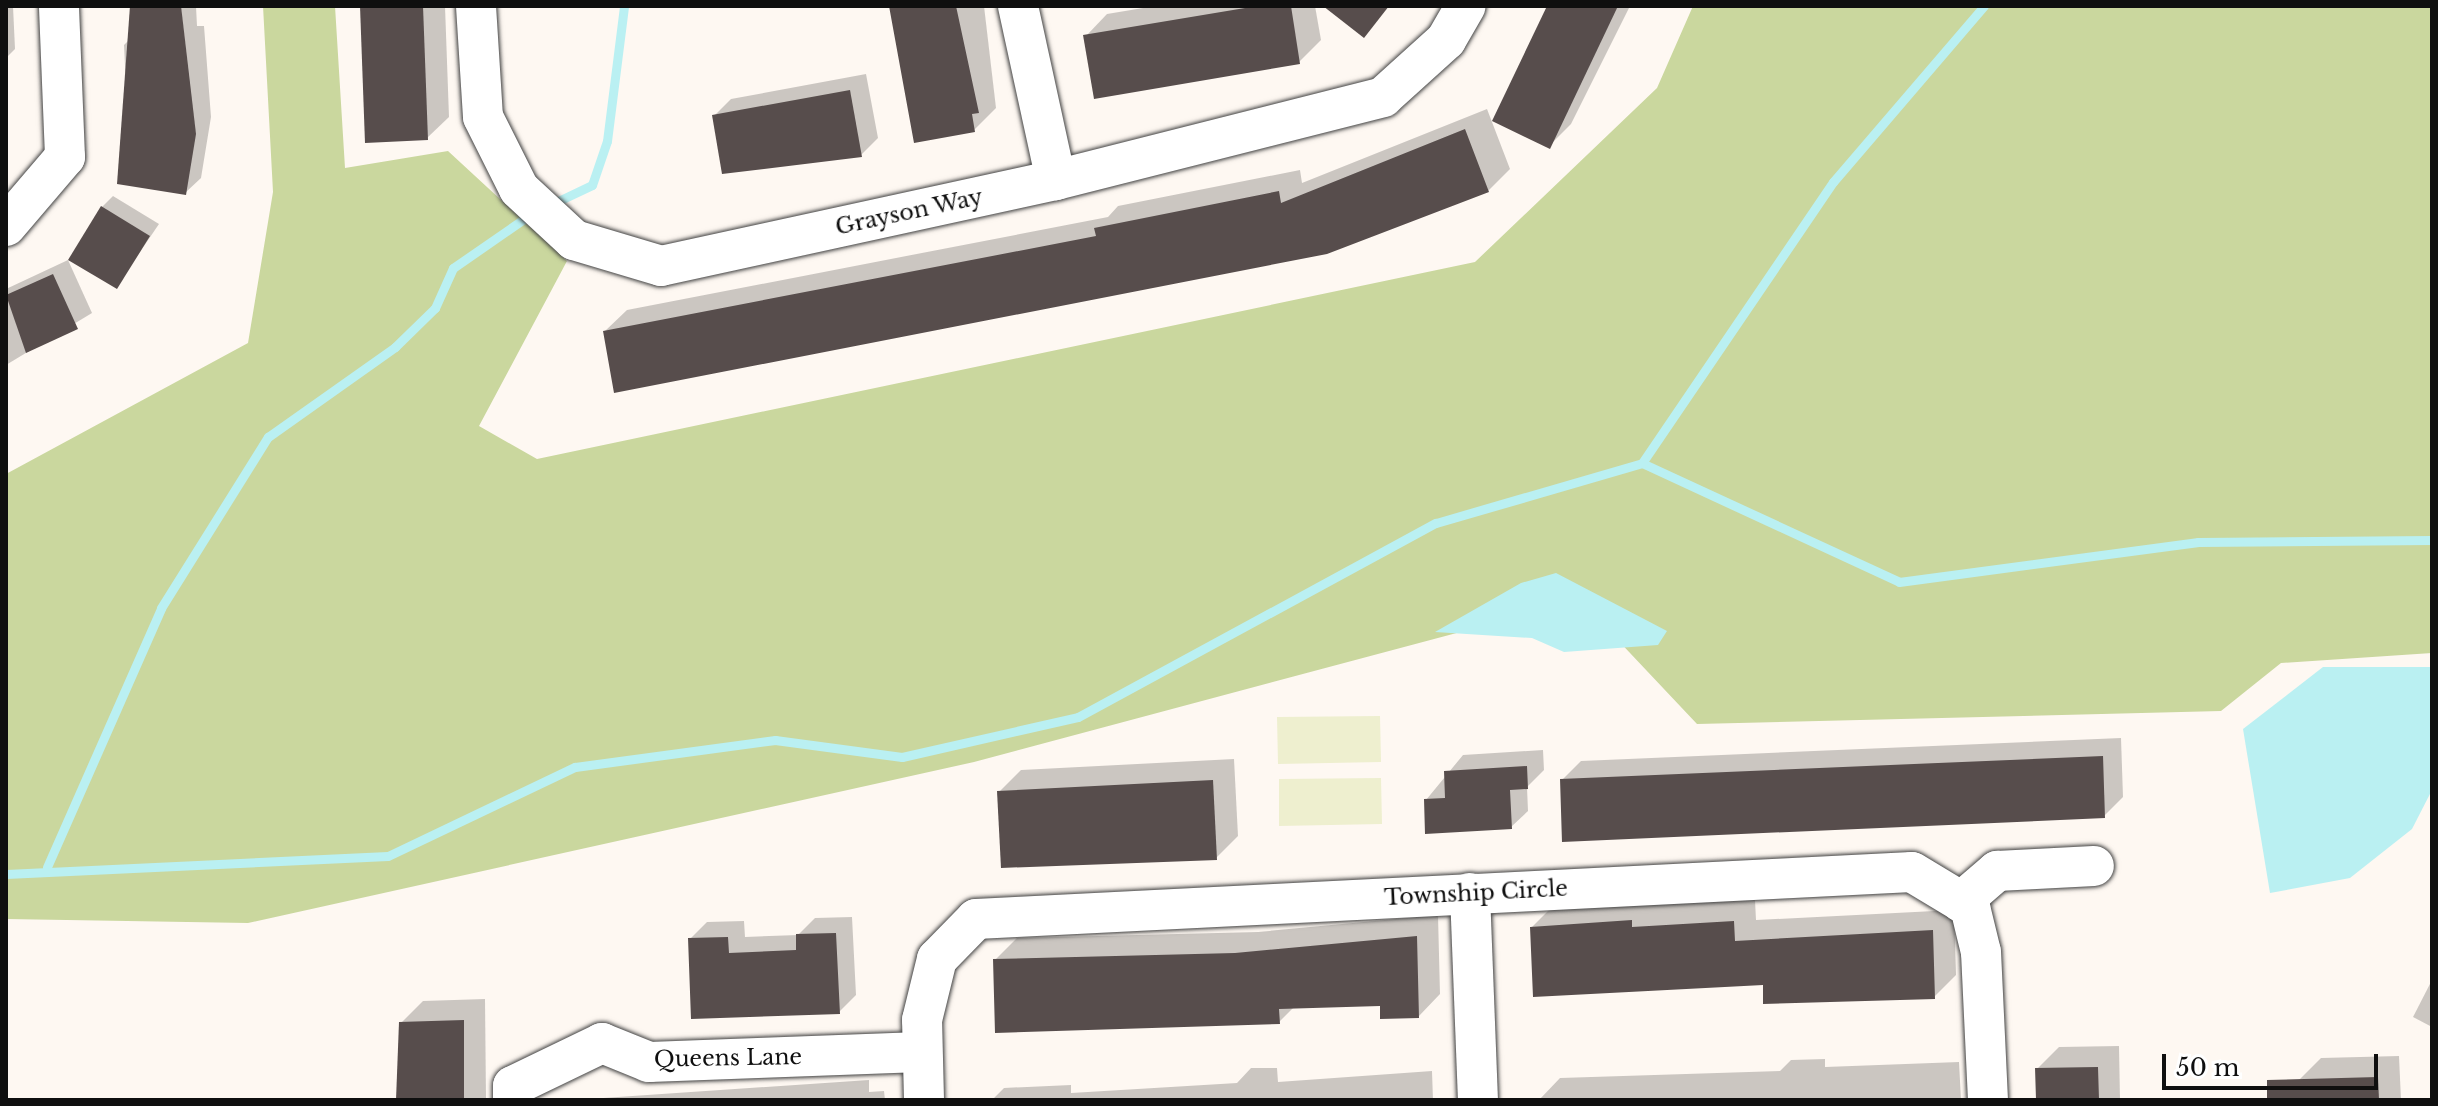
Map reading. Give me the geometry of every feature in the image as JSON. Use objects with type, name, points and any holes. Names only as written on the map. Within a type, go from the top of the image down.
[{"type":"street","points":[[6,226],[65,157],[59,6]]},
{"type":"street","name":"Grayson Way","points":[[476,6],[483,117],[519,189],[574,240],[661,266],[1056,180],[1383,97],[1446,40],[1466,6]]},
{"type":"street","points":[[1018,6],[1056,180]]},
{"type":"street","points":[[1988,1100],[1981,952],[1970,907],[1961,902],[1997,871],[2094,866]]},
{"type":"street","name":"Township Circle","points":[[924,1100],[921,1052],[937,959],[976,919],[1912,872],[1961,902]]},
{"type":"street","points":[[1470,893],[1478,1100]]},
{"type":"street","name":"Queens Lane","points":[[513,1100],[513,1086],[602,1043],[649,1062],[921,1052]]},
{"type":"green space","points":[[263,6],[335,6],[345,168],[448,151],[567,261],[479,426],[537,459],[1475,262],[1657,88],[1693,6],[2432,6],[2432,653],[2281,663],[2221,711],[1697,724],[1580,600],[974,762],[248,923],[6,919],[6,474],[248,343],[273,192]]},
{"type":"green space","points":[[1380,716],[1381,762],[1278,764],[1277,717]]},
{"type":"green space","points":[[1381,778],[1382,824],[1279,826],[1279,779]]},
{"type":"water","points":[[1556,573],[1667,631],[1658,645],[1564,652],[1532,638],[1435,632],[1521,583]]},
{"type":"water","points":[[2323,667],[2432,667],[2432,790],[2412,829],[2350,878],[2270,893],[2243,729]]},
{"type":"building","points":[[130,6],[181,6],[196,134],[186,195],[117,184]]},
{"type":"building","points":[[360,6],[423,6],[428,140],[365,143]]},
{"type":"building","points":[[889,6],[956,6],[979,113],[972,114],[975,132],[914,143]]},
{"type":"building","points":[[1257,6],[1291,6],[1300,64],[1094,99],[1083,35]]},
{"type":"building","points":[[1323,6],[1389,6],[1364,38]]},
{"type":"building","points":[[1547,6],[1618,6],[1550,149],[1492,121]]},
{"type":"building","points":[[850,90],[862,157],[722,174],[712,115]]},
{"type":"building","points":[[1465,129],[1489,192],[1327,254],[614,393],[603,331],[1096,236],[1094,228],[1279,191],[1281,203]]},
{"type":"building","points":[[101,206],[150,236],[117,289],[68,260]]},
{"type":"building","points":[[53,274],[78,329],[26,353],[6,295]]},
{"type":"building","points":[[2103,756],[2105,818],[1562,842],[1560,779]]},
{"type":"building","points":[[1527,766],[1528,789],[1510,790],[1512,829],[1425,834],[1424,799],[1445,798],[1444,771]]},
{"type":"building","points":[[1213,780],[1217,860],[1001,868],[997,791]]},
{"type":"building","points":[[1632,920],[1632,927],[1734,921],[1735,941],[1933,930],[1935,999],[1763,1004],[1763,985],[1533,997],[1530,927]]},
{"type":"building","points":[[836,933],[840,1014],[691,1019],[688,938],[728,937],[729,953],[796,950],[796,934]]},
{"type":"building","points":[[1417,936],[1419,1018],[1380,1019],[1380,1006],[1279,1009],[1280,1024],[995,1033],[993,959],[1235,953]]},
{"type":"building","points":[[464,1020],[464,1100],[396,1100],[399,1022]]},
{"type":"building","points":[[2098,1067],[2099,1100],[2036,1100],[2035,1068]]},
{"type":"building","points":[[2378,1077],[2379,1100],[2267,1100],[2267,1080]]},
{"type":"waterway","points":[[552,204],[592,185],[607,141],[624,6]]},
{"type":"waterway","points":[[6,874],[388,856],[575,767],[775,740],[902,757],[1078,717],[1436,523],[1642,463],[1833,182],[1984,6]]},
{"type":"waterway","points":[[47,867],[161,608],[268,437],[395,347],[435,308],[453,268],[531,214]]},
{"type":"waterway","points":[[1642,463],[1899,582],[2198,542],[2432,540]]}]
